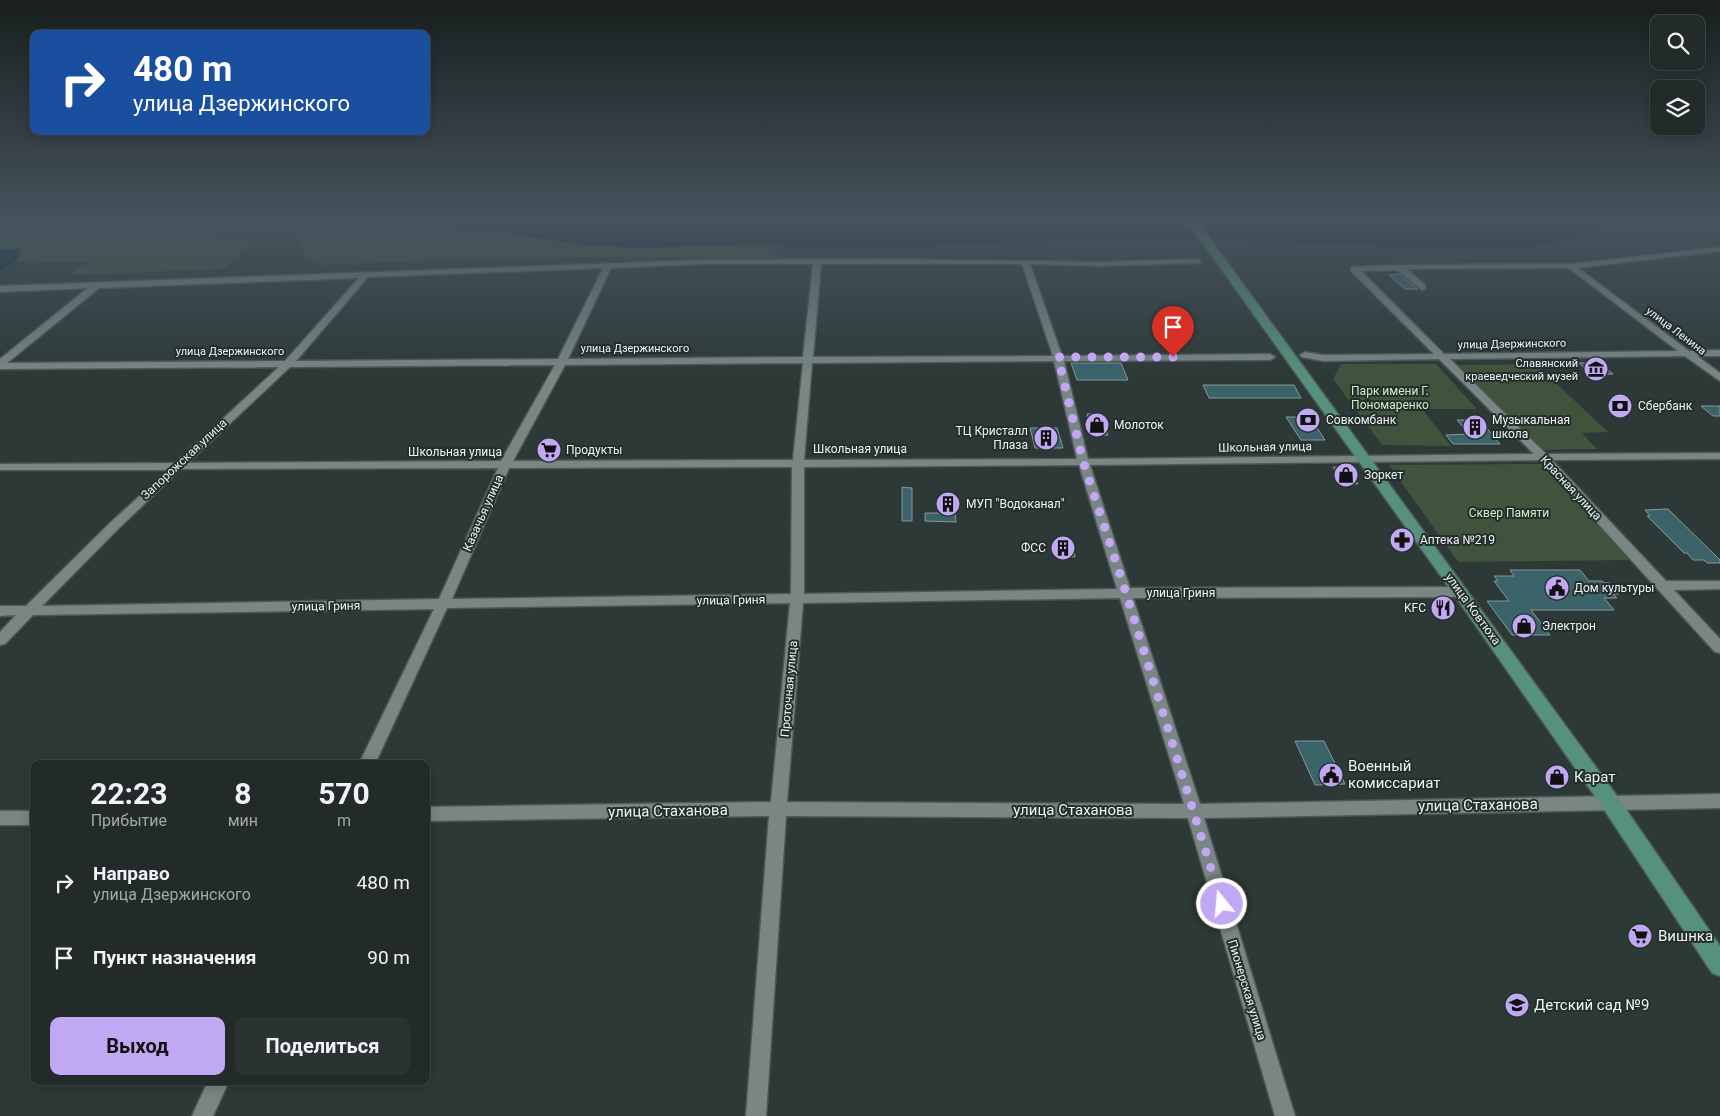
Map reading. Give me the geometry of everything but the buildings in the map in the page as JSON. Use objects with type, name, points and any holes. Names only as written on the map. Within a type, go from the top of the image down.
[{"type":"main road","name":"улица Ковтюха","points":[[1230,273],[1461,592],[1610,802],[1720,965]]},
{"type":"street","points":[[0,289],[436,273]]},
{"type":"street","name":"Казачья улица","points":[[370,760],[443,604],[504,465],[562,361],[605,273]]},
{"type":"street","name":"Проточная улица","points":[[756,1116],[778,809],[797,599],[798,463],[816,273]]},
{"type":"street","name":"Пионерская улица","points":[[1029,273],[1058,357],[1083,461],[1194,811],[1285,1116]]},
{"type":"street","name":"Красная улица","points":[[1358,273],[1543,457],[1720,648]]},
{"type":"street","points":[[1406,273],[1422,287]]},
{"type":"street","name":"улица Ленина","points":[[1580,273],[1720,378]]},
{"type":"street","name":"Запорожская улица","points":[[0,640],[175,467],[289,363],[365,276]]},
{"type":"street","points":[[0,364],[97,285]]},
{"type":"street","name":"улица Дзержинского","points":[[1305,355],[1322,358],[1443,358],[1720,353]]},
{"type":"street","name":"улица Дзержинского","points":[[0,364],[1270,357]]},
{"type":"street","name":"Школьная улица","points":[[0,467],[1271,461],[1363,458],[1720,456]]},
{"type":"street","points":[[1663,586],[1720,585]]},
{"type":"street","name":"улица Гриня","points":[[0,611],[1126,593],[1461,592]]},
{"type":"street","name":"улица Стаханова","points":[[430,814],[778,809],[1194,811],[1720,801]]},
{"type":"street","points":[[0,818],[30,818]]},
{"type":"street","points":[[202,1116],[217,1085]]},
{"type":"green space","points":[[71,273],[119,273],[69,275]]},
{"type":"green space","name":"Парк имени Г. Пономаренко","points":[[1341,364],[1436,364],[1477,409],[1422,409],[1451,446],[1382,445],[1333,379]]},
{"type":"green space","points":[[1536,364],[1608,432],[1582,433],[1597,449],[1538,450],[1457,365]]},
{"type":"green space","name":"Сквер Памяти","points":[[1541,464],[1629,560],[1458,562],[1389,465]]},
{"type":"place","name":"Славянский краеведческий музей","points":[[1596,369]]},
{"type":"place","name":"Сбербанк","points":[[1620,406]]},
{"type":"place","name":"Совкомбанк","points":[[1308,420]]},
{"type":"place","name":"Молоток","points":[[1097,425]]},
{"type":"place","name":"Музыкальная школа","points":[[1475,427]]},
{"type":"place","name":"ТЦ Кристалл Плаза","points":[[1046,438]]},
{"type":"place","name":"Продукты","points":[[549,450]]},
{"type":"place","name":"Зоркет","points":[[1346,475]]},
{"type":"place","name":"МУП \"Водоканал\"","points":[[948,504]]},
{"type":"place","name":"Аптека №219","points":[[1402,540]]},
{"type":"place","name":"ФСС","points":[[1063,548]]},
{"type":"place","name":"Дом культуры","points":[[1557,588]]},
{"type":"place","name":"KFC","points":[[1443,608]]},
{"type":"place","name":"Электрон","points":[[1524,626]]},
{"type":"place","name":"Военный комиссариат","points":[[1331,775]]},
{"type":"place","name":"Карат","points":[[1557,777]]},
{"type":"place","name":"Вишнка","points":[[1640,936]]},
{"type":"place","name":"Детский сад №9","points":[[1517,1005]]},
{"type":"route","points":[[1173,357],[1058,357],[1083,461],[1126,593],[1222,904]]}]
